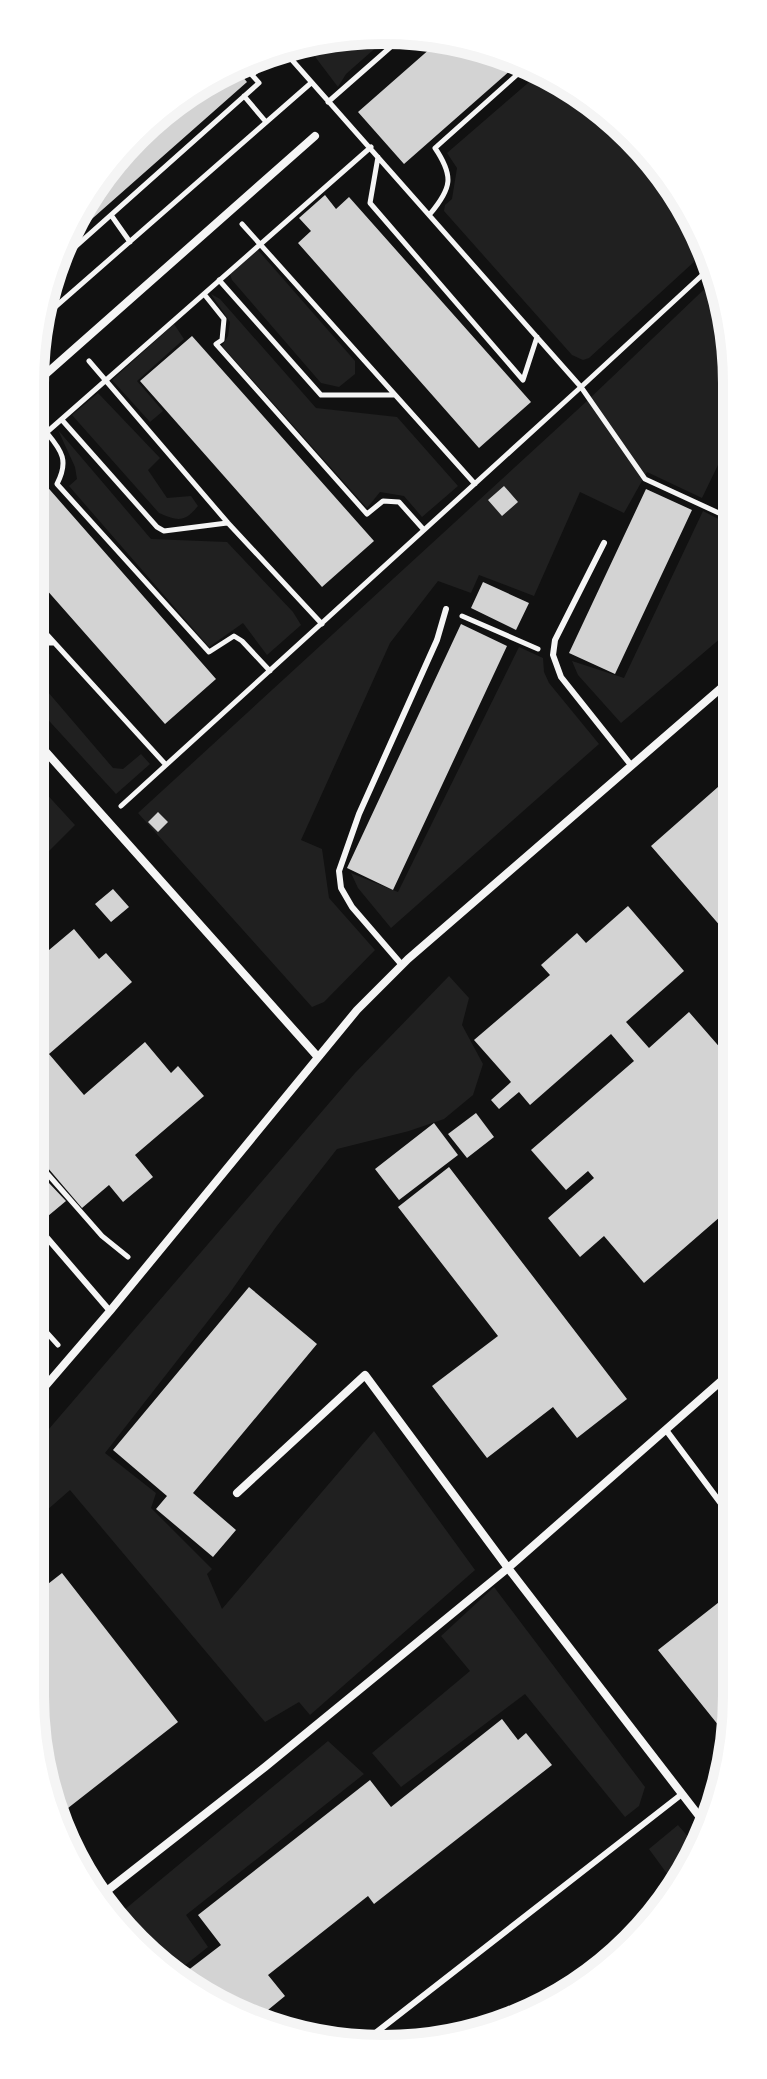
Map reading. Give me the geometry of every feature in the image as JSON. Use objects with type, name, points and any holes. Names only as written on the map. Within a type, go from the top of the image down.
[{"type":"street","points":[[44,375],[315,136]]},
{"type":"street","points":[[44,1388],[357,1010],[402,965],[723,686]]},
{"type":"street","points":[[44,750],[317,1056]]},
{"type":"street","points":[[237,1493],[365,1375],[508,1568],[700,1817]]},
{"type":"street","points":[[106,1891],[265,1767],[508,1568],[723,1380]]},
{"type":"lane","points":[[604,543],[555,640],[553,655],[561,677],[631,765]]},
{"type":"lane","points":[[402,965],[352,907],[341,888],[339,871],[359,814],[437,640],[446,609]]},
{"type":"lane","points":[[44,1234],[110,1311]]},
{"type":"lane","points":[[666,1430],[723,1506]]},
{"type":"lane","points":[[373,2035],[682,1794]]},
{"type":"path","points":[[328,102],[394,44]]},
{"type":"path","points":[[290,58],[581,387],[645,479],[723,515]]},
{"type":"path","points":[[72,250],[259,83],[252,75],[261,67]]},
{"type":"path","points":[[430,214],[445,196],[448,178],[448,167],[435,148],[519,73]]},
{"type":"path","points":[[53,309],[311,83]]},
{"type":"path","points":[[244,96],[266,122]]},
{"type":"path","points":[[44,435],[371,147]]},
{"type":"path","points":[[378,157],[370,203],[523,380],[537,336]]},
{"type":"path","points":[[230,211],[475,484]]},
{"type":"path","points":[[111,215],[130,242]]},
{"type":"path","points":[[107,821],[705,273]]},
{"type":"path","points":[[219,280],[321,395],[396,395]]},
{"type":"path","points":[[204,294],[224,319],[222,340],[216,344],[367,514],[383,501],[399,502],[424,530]]},
{"type":"path","points":[[77,347],[228,523],[322,624]]},
{"type":"path","points":[[62,420],[157,527],[164,531],[228,523]]},
{"type":"path","points":[[47,433],[63,458],[64,471],[57,484],[209,652],[234,636],[270,671]]},
{"type":"path","points":[[446,609],[553,655]]},
{"type":"path","points":[[44,631],[166,765]]},
{"type":"path","points":[[44,643],[55,643]]},
{"type":"path","points":[[44,1170],[102,1236],[144,1269]]},
{"type":"path","points":[[44,1329],[70,1357]]},
{"type":"shaded area","points":[[380,44],[346,74],[338,87],[313,54],[339,47]]},
{"type":"shaded area","points":[[533,79],[572,101],[624,143],[666,195],[699,258],[589,358],[583,360],[572,355],[444,211],[445,205],[452,199],[457,168],[447,153]]},
{"type":"shaded area","points":[[257,249],[355,361],[355,374],[339,387],[321,383],[232,280],[230,274]]},
{"type":"shaded area","points":[[708,285],[722,361],[723,455],[702,498],[647,472],[624,513],[580,492],[534,596],[479,575],[471,593],[438,581],[390,643],[301,840],[322,849],[329,898],[375,950],[324,1002],[312,1007],[138,813],[587,401]]},
{"type":"shaded area","points":[[211,294],[220,299],[316,408],[397,417],[458,486],[422,517],[404,496],[380,492],[367,508],[222,346],[228,336],[230,322]]},
{"type":"shaded area","points":[[174,324],[184,339],[137,381],[163,411],[150,422],[112,380]]},
{"type":"shaded area","points":[[98,393],[160,458],[148,470],[167,498],[191,496],[198,506],[185,518],[176,519],[159,513],[72,415]]},
{"type":"shaded area","points":[[58,430],[151,539],[227,542],[293,612],[301,625],[267,655],[243,623],[209,647],[69,486],[77,479],[75,467]]},
{"type":"shaded area","points":[[703,511],[723,521],[723,636],[621,723],[578,675],[572,661],[624,678]]},
{"type":"shaded area","points":[[519,647],[543,658],[549,683],[599,744],[391,928],[358,888],[351,873],[398,892]]},
{"type":"shaded area","points":[[44,687],[113,768],[123,769],[141,754],[150,764],[116,794],[44,715]]},
{"type":"shaded area","points":[[44,791],[75,825],[44,856]]},
{"type":"shaded area","points":[[449,976],[469,998],[462,1025],[483,1064],[473,1095],[444,1119],[337,1149],[105,1453],[156,1493],[151,1508],[212,1569],[207,1574],[222,1609],[374,1431],[475,1570],[310,1715],[299,1702],[265,1722],[70,1490],[44,1513],[44,1435],[355,1073]]},
{"type":"shaded area","points":[[494,1587],[645,1787],[639,1806],[625,1817],[525,1694],[401,1787],[372,1753],[470,1671],[441,1636]]},
{"type":"shaded area","points":[[328,1741],[364,1774],[186,1915],[208,1947],[181,1968],[143,1936],[122,1912]]},
{"type":"shaded area","points":[[678,1825],[691,1840],[670,1878],[649,1849]]},
{"type":"building","points":[[431,48],[511,69],[404,164],[358,112]]},
{"type":"building","points":[[241,75],[247,82],[82,228],[101,195],[143,143],[177,114],[214,89]]},
{"type":"building","points":[[325,195],[336,209],[349,197],[531,402],[479,448],[298,243],[311,231],[299,218]]},
{"type":"building","points":[[192,336],[374,541],[322,587],[140,381]]},
{"type":"building","points":[[44,483],[216,679],[165,724],[44,587]]},
{"type":"building","points":[[504,486],[518,502],[502,516],[488,500]]},
{"type":"building","points":[[646,489],[692,510],[615,674],[569,653]]},
{"type":"building","points":[[483,582],[529,603],[516,630],[471,608]]},
{"type":"building","points":[[461,624],[507,646],[393,890],[347,868]]},
{"type":"building","points":[[723,783],[723,929],[651,846]]},
{"type":"building","points":[[158,812],[168,822],[158,832],[148,822]]},
{"type":"building","points":[[113,889],[129,907],[111,922],[95,904]]},
{"type":"building","points":[[628,906],[684,971],[626,1022],[649,1048],[689,1012],[723,1051],[723,1214],[644,1283],[604,1236],[580,1257],[548,1218],[594,1178],[588,1171],[566,1190],[531,1150],[634,1061],[611,1034],[530,1105],[519,1092],[499,1109],[491,1100],[511,1082],[474,1040],[550,975],[541,965],[577,933],[586,943]]},
{"type":"building","points":[[74,929],[99,959],[106,953],[132,982],[49,1054],[84,1095],[145,1042],[171,1073],[178,1066],[204,1096],[135,1155],[153,1177],[123,1202],[109,1185],[82,1208],[44,1163],[44,954]]},
{"type":"building","points":[[476,1113],[494,1137],[467,1158],[448,1134]]},
{"type":"building","points":[[434,1123],[458,1155],[399,1200],[375,1169]]},
{"type":"building","points":[[449,1167],[627,1399],[577,1438],[553,1407],[487,1458],[432,1386],[498,1336],[398,1207]]},
{"type":"building","points":[[49,1183],[66,1201],[48,1216],[44,1211],[44,1187]]},
{"type":"building","points":[[249,1287],[317,1344],[193,1493],[236,1530],[213,1557],[156,1509],[167,1496],[113,1450]]},
{"type":"building","points":[[62,1573],[178,1722],[64,1811],[47,1740],[44,1587]]},
{"type":"building","points":[[723,1599],[721,1724],[719,1726],[658,1650]]},
{"type":"building","points":[[502,1719],[518,1740],[526,1733],[552,1765],[374,1904],[368,1896],[268,1975],[285,1996],[264,2013],[214,1990],[186,1972],[221,1945],[198,1915],[370,1780],[391,1807]]}]
